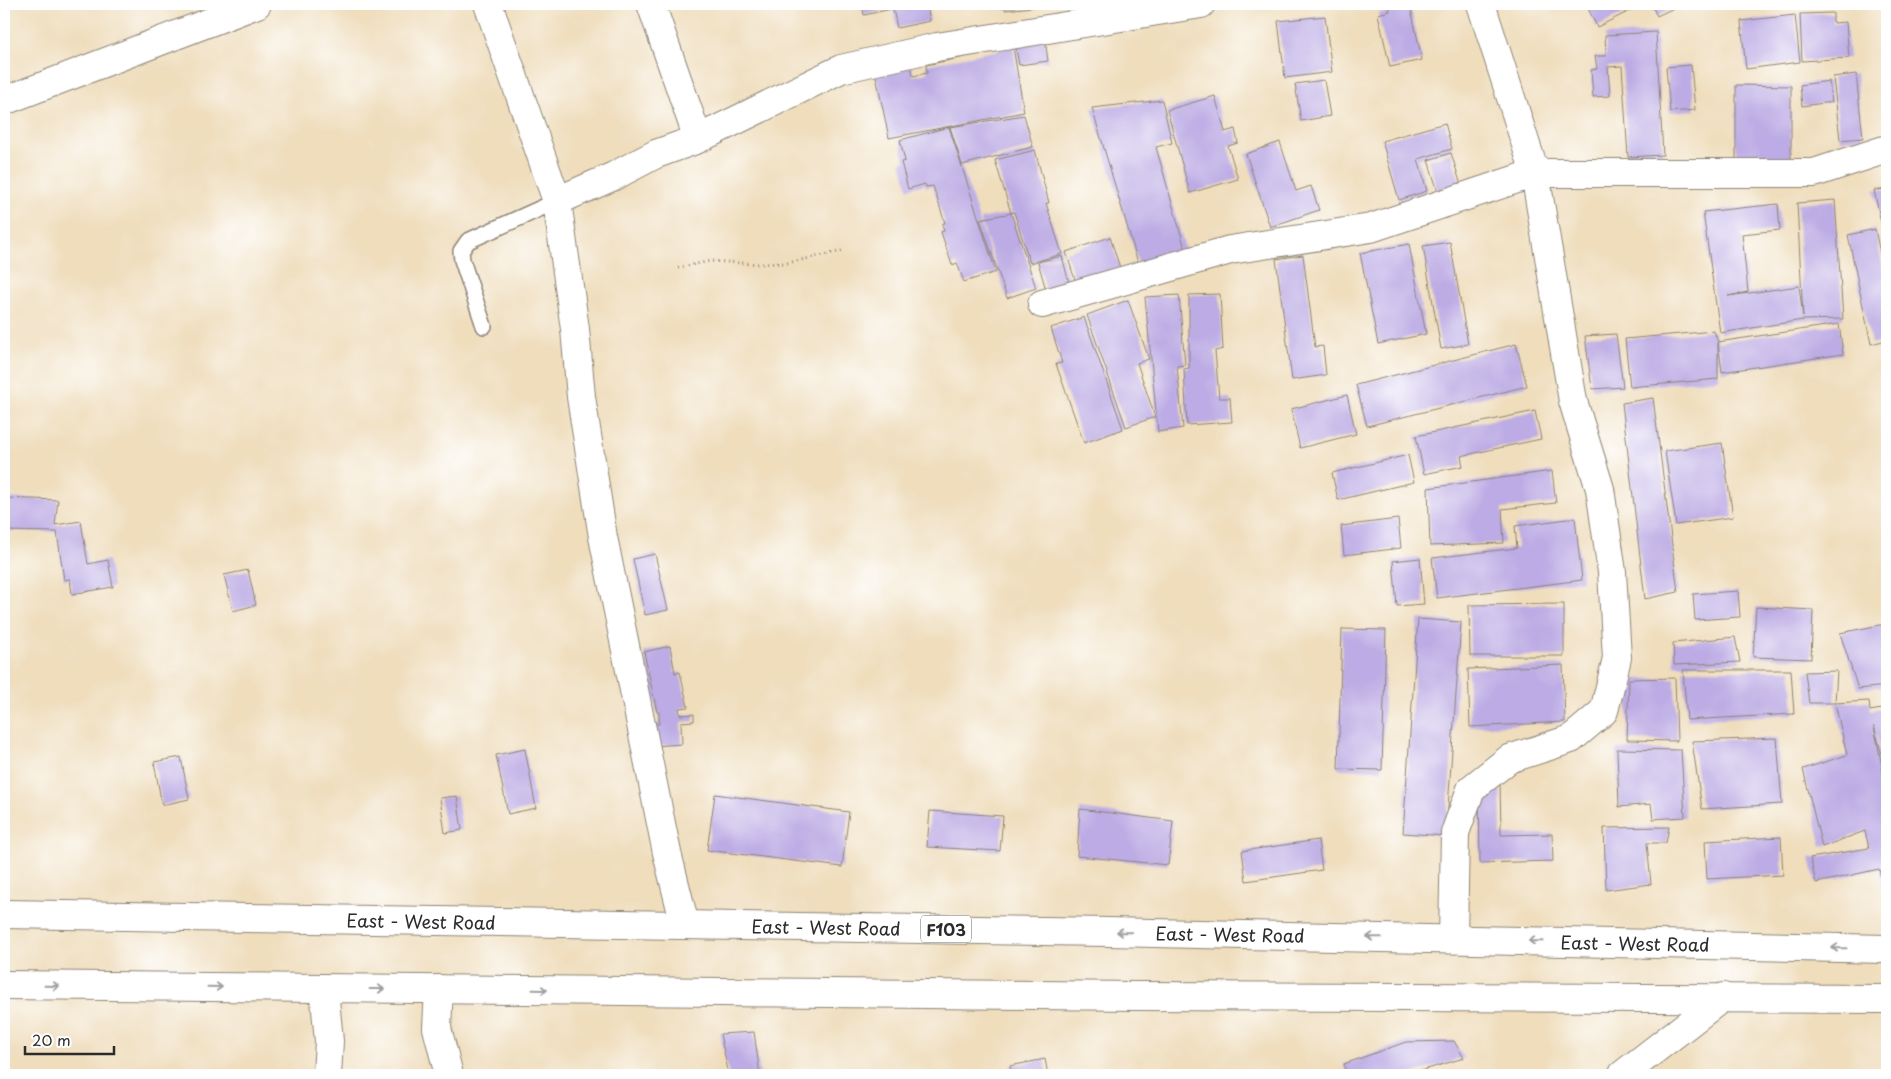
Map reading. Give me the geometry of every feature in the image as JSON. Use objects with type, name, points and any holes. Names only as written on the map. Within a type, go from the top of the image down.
[{"type":"street","points":[[4,101],[257,4]]},
{"type":"street","points":[[488,4],[557,201],[575,329],[581,398],[603,537],[667,854],[685,924]]},
{"type":"street","points":[[651,4],[698,139]]},
{"type":"street","points":[[557,201],[614,176],[656,154],[698,139],[841,69],[937,47],[1201,4]]},
{"type":"street","points":[[1453,939],[1455,833],[1471,789],[1509,759],[1571,739],[1604,711],[1617,658],[1612,572],[1600,489],[1573,401],[1534,173],[1481,4]]},
{"type":"street","points":[[1042,304],[1230,250],[1372,228],[1534,173],[1814,173],[1887,150]]},
{"type":"street","name":"East - West Road","points":[[4,914],[685,924],[1887,949]]},
{"type":"street","points":[[4,985],[1137,996],[1887,999]]},
{"type":"street","points":[[324,989],[329,1042],[326,1075]]},
{"type":"street","points":[[439,989],[437,1028],[449,1075]]},
{"type":"street","points":[[1622,1075],[1723,997]]},
{"type":"lane","points":[[484,326],[462,260],[461,250],[468,242],[557,201]]},
{"type":"path","points":[[678,268],[710,261],[760,264],[787,262],[842,250]]},
{"type":"building","points":[[862,4],[890,4],[891,9],[864,15]]},
{"type":"building","points":[[892,4],[927,4],[930,21],[897,28]]},
{"type":"building","points":[[1005,4],[1041,4],[1041,6],[1005,10]]},
{"type":"building","points":[[1388,4],[1410,4],[1422,60],[1390,67],[1378,14],[1390,11]]},
{"type":"building","points":[[1586,4],[1644,4],[1597,27]]},
{"type":"building","points":[[1651,4],[1682,4],[1657,16]]},
{"type":"building","points":[[1833,13],[1833,23],[1846,22],[1849,58],[1802,61],[1800,14]]},
{"type":"building","points":[[1795,15],[1800,62],[1746,69],[1741,21]]},
{"type":"building","points":[[1325,16],[1332,72],[1285,78],[1278,21]]},
{"type":"building","points":[[1656,32],[1663,155],[1628,157],[1622,66],[1608,67],[1610,96],[1593,97],[1591,70],[1597,69],[1595,56],[1606,56],[1605,35]]},
{"type":"building","points":[[1045,39],[1048,61],[1019,65],[1015,43]]},
{"type":"building","points":[[1013,47],[1024,112],[889,138],[875,71],[911,63],[913,76],[927,73],[926,65]]},
{"type":"building","points":[[1691,65],[1695,110],[1670,112],[1666,67]]},
{"type":"building","points":[[1856,74],[1863,138],[1840,140],[1833,77]]},
{"type":"building","points":[[1324,80],[1330,116],[1301,121],[1295,84]]},
{"type":"building","points":[[1829,81],[1832,102],[1802,106],[1800,85]]},
{"type":"building","points":[[1736,85],[1791,86],[1791,168],[1736,168]]},
{"type":"building","points":[[1215,96],[1225,132],[1235,129],[1238,143],[1228,146],[1238,179],[1190,193],[1167,110]]},
{"type":"building","points":[[1162,100],[1172,143],[1156,147],[1186,252],[1139,266],[1092,108]]},
{"type":"building","points":[[1024,115],[1033,147],[962,165],[950,127]]},
{"type":"building","points":[[1445,123],[1452,149],[1418,159],[1427,191],[1399,200],[1382,141]]},
{"type":"building","points":[[949,127],[996,272],[964,282],[957,263],[952,265],[941,232],[944,231],[942,224],[945,223],[933,186],[926,187],[925,184],[908,189],[901,162],[905,161],[900,140]]},
{"type":"building","points":[[1280,142],[1296,191],[1311,186],[1319,210],[1270,227],[1246,154]]},
{"type":"building","points":[[1035,150],[1049,203],[1046,203],[1062,254],[1030,263],[1014,212],[1011,213],[995,160]]},
{"type":"building","points":[[1451,153],[1461,185],[1438,192],[1428,160]]},
{"type":"building","points":[[1887,189],[1887,245],[1886,245],[1874,190]]},
{"type":"building","points":[[1835,200],[1843,319],[1803,320],[1720,333],[1703,212],[1778,204],[1780,230],[1742,234],[1748,292],[1728,296],[1799,286],[1803,317],[1797,203]]},
{"type":"building","points":[[1011,213],[1036,288],[1007,298],[980,219]]},
{"type":"building","points":[[1875,229],[1887,288],[1887,340],[1871,344],[1848,235]]},
{"type":"building","points":[[1110,237],[1120,268],[1076,283],[1066,252]]},
{"type":"building","points":[[1450,242],[1468,344],[1441,349],[1423,246]]},
{"type":"building","points":[[1409,244],[1426,334],[1378,344],[1360,253]]},
{"type":"building","points":[[1303,255],[1315,347],[1323,346],[1326,375],[1292,380],[1276,259]]},
{"type":"building","points":[[1062,256],[1069,283],[1046,290],[1038,262]]},
{"type":"building","points":[[1220,294],[1223,349],[1215,351],[1219,398],[1230,398],[1232,422],[1187,425],[1184,369],[1189,368],[1189,295]]},
{"type":"building","points":[[1179,295],[1185,365],[1177,366],[1183,428],[1158,432],[1145,297]]},
{"type":"building","points":[[1128,300],[1149,359],[1137,363],[1155,417],[1126,427],[1087,315]]},
{"type":"building","points":[[1084,317],[1123,429],[1084,443],[1056,364],[1062,363],[1051,328]]},
{"type":"building","points":[[1839,324],[1843,354],[1722,372],[1718,342]]},
{"type":"building","points":[[1714,331],[1718,342],[1718,379],[1630,387],[1625,339]]},
{"type":"building","points":[[1616,334],[1623,387],[1592,389],[1585,336]]},
{"type":"building","points":[[1516,344],[1527,386],[1367,426],[1356,385]]},
{"type":"building","points":[[1347,395],[1356,434],[1300,448],[1291,409]]},
{"type":"building","points":[[1653,398],[1678,592],[1645,599],[1622,403]]},
{"type":"building","points":[[1535,411],[1541,439],[1461,456],[1463,466],[1424,474],[1416,436]]},
{"type":"building","points":[[1722,443],[1733,517],[1676,525],[1665,451]]},
{"type":"building","points":[[1408,455],[1414,482],[1338,500],[1332,473]]},
{"type":"building","points":[[1552,471],[1556,503],[1502,509],[1504,543],[1430,546],[1428,488]]},
{"type":"building","points":[[4,498],[58,500],[55,525],[81,521],[88,564],[108,560],[113,587],[72,594],[70,579],[64,580],[57,532],[4,531]]},
{"type":"building","points":[[1575,518],[1582,580],[1437,598],[1432,558],[1517,548],[1515,526]]},
{"type":"building","points":[[1398,519],[1401,548],[1344,555],[1341,526]]},
{"type":"building","points":[[655,554],[668,610],[645,615],[633,559]]},
{"type":"building","points":[[1420,558],[1424,604],[1397,606],[1393,561]]},
{"type":"building","points":[[248,570],[256,605],[233,611],[224,575]]},
{"type":"building","points":[[1738,591],[1740,617],[1695,620],[1693,594]]},
{"type":"building","points":[[1564,604],[1564,656],[1470,656],[1469,605]]},
{"type":"building","points":[[1756,607],[1813,610],[1811,659],[1753,657]]},
{"type":"building","points":[[1418,619],[1461,622],[1446,836],[1403,833]]},
{"type":"building","points":[[1885,624],[1887,630],[1887,686],[1858,689],[1840,633]]},
{"type":"building","points":[[1342,629],[1386,630],[1382,770],[1338,769]]},
{"type":"building","points":[[1735,637],[1740,662],[1674,665],[1673,643]]},
{"type":"building","points":[[670,646],[675,673],[680,672],[688,707],[679,708],[680,715],[694,714],[694,721],[681,722],[682,744],[654,746],[652,724],[659,724],[659,712],[657,712],[644,652]]},
{"type":"building","points":[[1563,665],[1565,722],[1470,727],[1468,669]]},
{"type":"building","points":[[1683,670],[1791,670],[1794,714],[1687,720]]},
{"type":"building","points":[[1837,671],[1835,703],[1809,703],[1805,672]]},
{"type":"building","points":[[1675,678],[1677,741],[1627,740],[1629,679]]},
{"type":"building","points":[[1869,701],[1870,711],[1887,708],[1887,753],[1882,755],[1874,726],[1887,792],[1887,890],[1884,891],[1879,869],[1816,883],[1810,858],[1869,848],[1865,831],[1822,847],[1803,769],[1847,755],[1835,703]]},
{"type":"building","points":[[1777,738],[1782,804],[1702,809],[1692,741]]},
{"type":"building","points":[[525,749],[536,808],[508,814],[496,755]]},
{"type":"building","points":[[1617,749],[1681,750],[1685,817],[1653,819],[1651,804],[1619,807]]},
{"type":"building","points":[[181,757],[189,799],[162,805],[154,762]]},
{"type":"building","points":[[1500,781],[1501,835],[1552,834],[1553,861],[1480,863],[1479,783]]},
{"type":"building","points":[[715,794],[849,812],[842,867],[707,850]]},
{"type":"building","points":[[457,796],[462,830],[445,833],[440,798]]},
{"type":"building","points":[[1080,809],[1173,821],[1168,865],[1077,856]]},
{"type":"building","points":[[930,811],[1003,816],[1000,851],[927,847]]},
{"type":"building","points":[[1669,827],[1666,843],[1647,843],[1651,884],[1606,890],[1604,828]]},
{"type":"building","points":[[1781,837],[1783,875],[1707,879],[1705,841]]},
{"type":"building","points":[[1318,840],[1322,870],[1246,881],[1242,851]]},
{"type":"building","points":[[754,1032],[760,1075],[729,1075],[720,1034]]},
{"type":"building","points":[[1454,1041],[1464,1058],[1407,1075],[1346,1075],[1344,1064],[1406,1042]]},
{"type":"building","points":[[1045,1059],[1048,1075],[1011,1075],[1010,1066]]},
{"type":"building","points":[[983,1072],[984,1075],[970,1075],[970,1074]]}]
